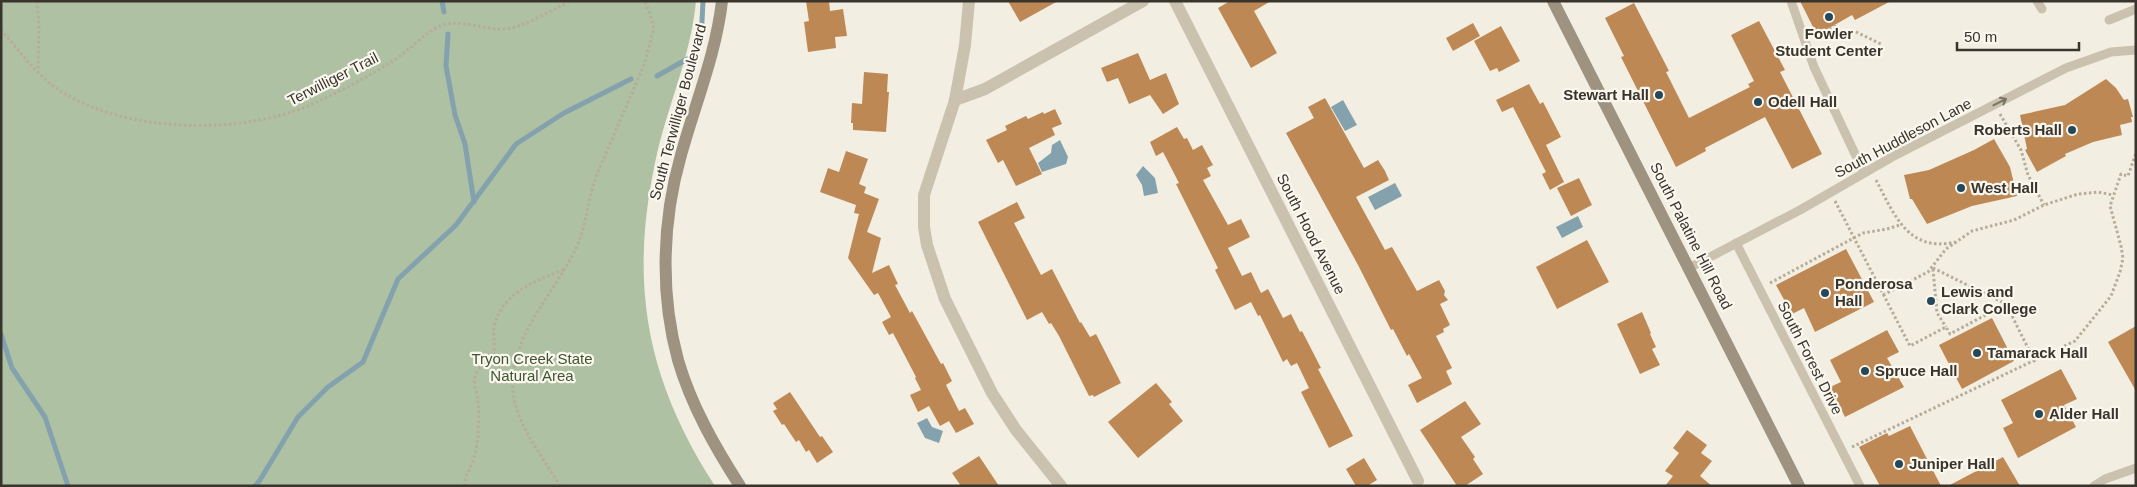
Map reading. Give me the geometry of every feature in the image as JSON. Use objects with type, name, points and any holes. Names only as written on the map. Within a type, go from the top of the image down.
[{"type":"street","name":"South Terwilliger Boulevard","points":[[722,1],[714,45],[674,183],[668,215],[666,284],[678,360],[698,412],[723,460],[740,486]]},
{"type":"street","points":[[969,1],[964,54],[955,100],[924,195],[927,245],[945,299],[992,393],[1016,430],[1061,486]]},
{"type":"street","points":[[955,100],[985,89],[1143,1]]},
{"type":"street","name":"South Hood Avenue","points":[[1175,1],[1418,481]]},
{"type":"street","name":"South Palatine Hill Road","points":[[1553,1],[1799,486]]},
{"type":"lane","points":[[1791,1],[1814,68],[1868,171]]},
{"type":"lane","points":[[2109,20],[2136,9]]},
{"type":"lane","name":"South Huddleson Lane","points":[[1689,268],[1831,193],[1868,171],[2066,68],[2111,52],[2132,50]]},
{"type":"lane","name":"South Forest Drive","points":[[1736,244],[1860,486]]},
{"type":"lane","points":[[2094,486],[2105,479],[2136,468]]},
{"type":"path","points":[[36,1],[39,24],[38,71]]},
{"type":"path","name":"Terwilliger Trail","points":[[1,30],[57,89],[80,102],[122,116],[158,123],[204,126],[267,120],[286,115],[320,101],[395,60],[440,26],[456,23],[496,29],[512,28],[570,1]]},
{"type":"path","points":[[560,486],[518,413],[513,391],[513,367],[519,345],[575,252],[586,224],[592,187],[644,65],[654,28],[644,1]]},
{"type":"path","points":[[1805,42],[1835,26],[1842,37],[1854,31],[1881,44]]},
{"type":"path","points":[[1994,105],[2021,150],[2028,176],[2044,205]]},
{"type":"path","points":[[1861,442],[2035,362],[2076,341],[2111,296],[2120,272],[2123,258],[2110,214],[2110,206],[2112,195],[2121,174],[2128,176],[2136,153]]},
{"type":"path","points":[[1868,171],[1900,225],[1913,237],[1938,244],[1958,241]]},
{"type":"path","points":[[1883,295],[1928,272],[1946,249],[1972,231],[2014,220],[2044,205],[2078,194],[2098,192],[2112,195]]},
{"type":"path","points":[[1831,193],[1910,346],[1946,327]]},
{"type":"path","points":[[1759,288],[1854,238],[1868,232],[1900,225]]},
{"type":"path","points":[[1933,268],[2006,304],[2035,362]]},
{"type":"path","points":[[1933,268],[1937,313],[1950,334],[2006,304]]},
{"type":"path","points":[[465,486],[465,478],[474,460],[478,435],[478,401],[474,381],[476,373],[488,363],[494,352],[494,325],[500,311],[512,296],[528,284],[565,269]]},
{"type":"green space","name":"Tryon Creek State Natural Area","points":[[1,1],[696,1],[689,42],[665,123],[647,208],[644,251],[645,292],[650,331],[659,370],[673,409],[692,447],[715,486],[1,486]]},
{"type":"water","points":[[1343,100],[1357,125],[1345,131],[1331,107]]},
{"type":"water","points":[[1060,140],[1068,157],[1066,164],[1042,172],[1038,163],[1051,153],[1052,145]]},
{"type":"water","points":[[1143,166],[1155,178],[1158,193],[1144,196],[1142,185],[1136,175]]},
{"type":"water","points":[[1395,183],[1402,196],[1375,210],[1368,197]]},
{"type":"water","points":[[1578,216],[1583,227],[1562,238],[1556,227]]},
{"type":"water","points":[[927,418],[932,427],[943,431],[939,443],[925,438],[917,423]]},
{"type":"building","points":[[806,1],[829,1],[830,11],[843,9],[847,36],[835,37],[836,48],[808,52],[804,22],[809,21]]},
{"type":"building","points":[[1008,1],[1058,1],[1020,22]]},
{"type":"building","points":[[1230,1],[1271,1],[1254,11],[1277,53],[1251,68],[1218,8]]},
{"type":"building","name":"Fowler Student Center","points":[[1800,1],[1891,1],[1855,20],[1852,15],[1817,35]]},
{"type":"building","points":[[1634,3],[1669,71],[1666,72],[1689,118],[1750,87],[1748,84],[1754,81],[1731,35],[1759,21],[1785,70],[1780,72],[1822,154],[1792,169],[1765,117],[1705,148],[1706,151],[1676,167],[1621,57],[1624,56],[1605,18]]},
{"type":"building","points":[[1473,23],[1480,36],[1453,51],[1446,38]]},
{"type":"building","points":[[1501,26],[1520,61],[1499,72],[1497,68],[1490,71],[1474,41]]},
{"type":"building","points":[[1138,53],[1150,80],[1166,73],[1179,104],[1163,114],[1150,95],[1129,104],[1118,78],[1107,82],[1101,68]]},
{"type":"building","points":[[864,72],[888,74],[887,92],[889,92],[886,132],[853,130],[853,123],[851,123],[852,103],[862,104]]},
{"type":"building","name":"Roberts Hall","points":[[2106,79],[2116,88],[2124,100],[2128,99],[2133,117],[2131,117],[2132,122],[2120,125],[2122,135],[2093,142],[2065,154],[2066,156],[2037,172],[2025,150],[2027,149],[2020,115],[2065,105]]},
{"type":"building","points":[[1529,84],[1540,104],[1543,102],[1561,137],[1546,145],[1564,182],[1550,190],[1542,174],[1546,172],[1513,107],[1502,112],[1496,100]]},
{"type":"building","points":[[1325,98],[1364,168],[1378,160],[1389,180],[1356,197],[1385,250],[1392,247],[1417,291],[1439,280],[1445,291],[1444,295],[1448,300],[1440,304],[1450,325],[1443,329],[1444,332],[1436,336],[1452,368],[1446,371],[1452,384],[1417,403],[1408,385],[1422,378],[1409,354],[1407,356],[1393,329],[1391,330],[1286,133],[1314,118],[1308,107]]},
{"type":"building","points":[[1055,109],[1062,124],[1052,128],[1055,135],[1029,148],[1042,174],[1016,186],[1003,160],[998,163],[986,140],[1007,130],[1005,126],[1026,116],[1028,119]]},
{"type":"building","points":[[1177,127],[1184,139],[1187,138],[1193,150],[1202,145],[1213,165],[1207,168],[1211,176],[1203,180],[1228,225],[1241,219],[1250,237],[1228,248],[1242,276],[1251,272],[1261,293],[1268,289],[1283,318],[1291,314],[1321,368],[1318,369],[1353,436],[1329,448],[1301,392],[1309,388],[1297,363],[1291,366],[1287,359],[1283,362],[1260,315],[1258,316],[1251,302],[1235,310],[1215,270],[1218,268],[1176,184],[1179,183],[1163,152],[1156,156],[1150,142]]},
{"type":"building","name":"West Hall","points":[[1994,139],[2010,167],[2017,196],[1972,206],[1927,224],[1912,199],[1910,199],[1904,175],[1929,170]]},
{"type":"building","points":[[846,151],[868,159],[859,184],[866,187],[864,193],[879,199],[867,232],[881,238],[872,273],[889,265],[898,284],[895,285],[910,313],[912,311],[941,364],[943,363],[952,381],[946,385],[959,411],[965,408],[974,424],[956,433],[949,421],[940,426],[929,406],[918,412],[910,395],[921,390],[916,377],[893,333],[889,335],[882,322],[891,317],[878,293],[874,295],[848,258],[859,214],[854,213],[856,205],[820,192],[828,168],[839,172]]},
{"type":"building","points":[[1579,178],[1592,205],[1571,216],[1557,188]]},
{"type":"building","points":[[1017,202],[1025,218],[1014,223],[1041,275],[1052,269],[1080,323],[1090,337],[1096,334],[1121,383],[1094,397],[1093,395],[1089,396],[1059,336],[1042,312],[1027,320],[978,222]]},
{"type":"building","points":[[1587,240],[1609,282],[1557,309],[1536,267]]},
{"type":"building","name":"Ponderosa Hall","points":[[1846,249],[1874,302],[1815,332],[1804,308],[1792,314],[1776,285]]},
{"type":"building","points":[[1642,312],[1656,347],[1652,349],[1660,365],[1640,374],[1617,324]]},
{"type":"building","name":"Tamarack Hall","points":[[1992,318],[2014,361],[1962,389],[1939,345]]},
{"type":"building","points":[[2136,326],[2136,391],[2108,342]]},
{"type":"building","name":"Spruce Hall","points":[[1887,330],[1899,352],[1887,358],[1904,387],[1845,417],[1830,387],[1841,382],[1830,360]]},
{"type":"building","name":"Alder Hall","points":[[2061,369],[2077,399],[2064,405],[2076,427],[2018,458],[2003,428],[2013,423],[2001,400]]},
{"type":"building","points":[[1156,383],[1172,402],[1169,404],[1183,421],[1138,458],[1108,422]]},
{"type":"building","points":[[790,392],[820,437],[822,436],[833,452],[817,463],[809,450],[806,452],[799,440],[796,442],[773,411],[777,409],[773,403]]},
{"type":"building","points":[[1465,401],[1481,424],[1461,437],[1475,457],[1473,459],[1483,474],[1465,486],[1457,486],[1420,430]]},
{"type":"building","name":"Juniper Hall","points":[[1910,426],[1941,486],[1880,486],[1859,447],[1887,433],[1889,436]]},
{"type":"building","points":[[1687,430],[1707,445],[1701,453],[1712,461],[1700,476],[1712,486],[1665,486],[1673,476],[1665,471],[1679,453],[1673,448]]},
{"type":"building","points":[[979,456],[999,486],[961,486],[952,473]]},
{"type":"building","points":[[2003,457],[2020,486],[1948,486]]},
{"type":"building","points":[[1364,458],[1377,480],[1367,486],[1356,486],[1346,469]]},
{"type":"waterway","points":[[442,1],[444,12]]},
{"type":"waterway","points":[[657,76],[689,58],[701,41],[703,1]]},
{"type":"waterway","points":[[448,34],[446,66],[455,115],[465,144],[474,202]]},
{"type":"waterway","points":[[255,486],[298,417],[328,387],[363,362],[398,279],[456,225],[516,144],[564,113],[631,79]]},
{"type":"waterway","points":[[1,334],[12,368],[45,417],[68,486]]},
{"type":"place","name":"Fowler Student Center","points":[[1829,17]]},
{"type":"place","name":"Stewart Hall","points":[[1659,95]]},
{"type":"place","name":"Odell Hall","points":[[1758,102]]},
{"type":"place","name":"Roberts Hall","points":[[2072,130]]},
{"type":"place","name":"West Hall","points":[[1961,188]]},
{"type":"place","name":"Ponderosa Hall","points":[[1825,293]]},
{"type":"place","name":"Lewis and Clark College","points":[[1931,301]]},
{"type":"place","name":"Tamarack Hall","points":[[1977,353]]},
{"type":"place","name":"Spruce Hall","points":[[1865,371]]},
{"type":"place","name":"Alder Hall","points":[[2039,414]]},
{"type":"place","name":"Juniper Hall","points":[[1899,464]]}]
